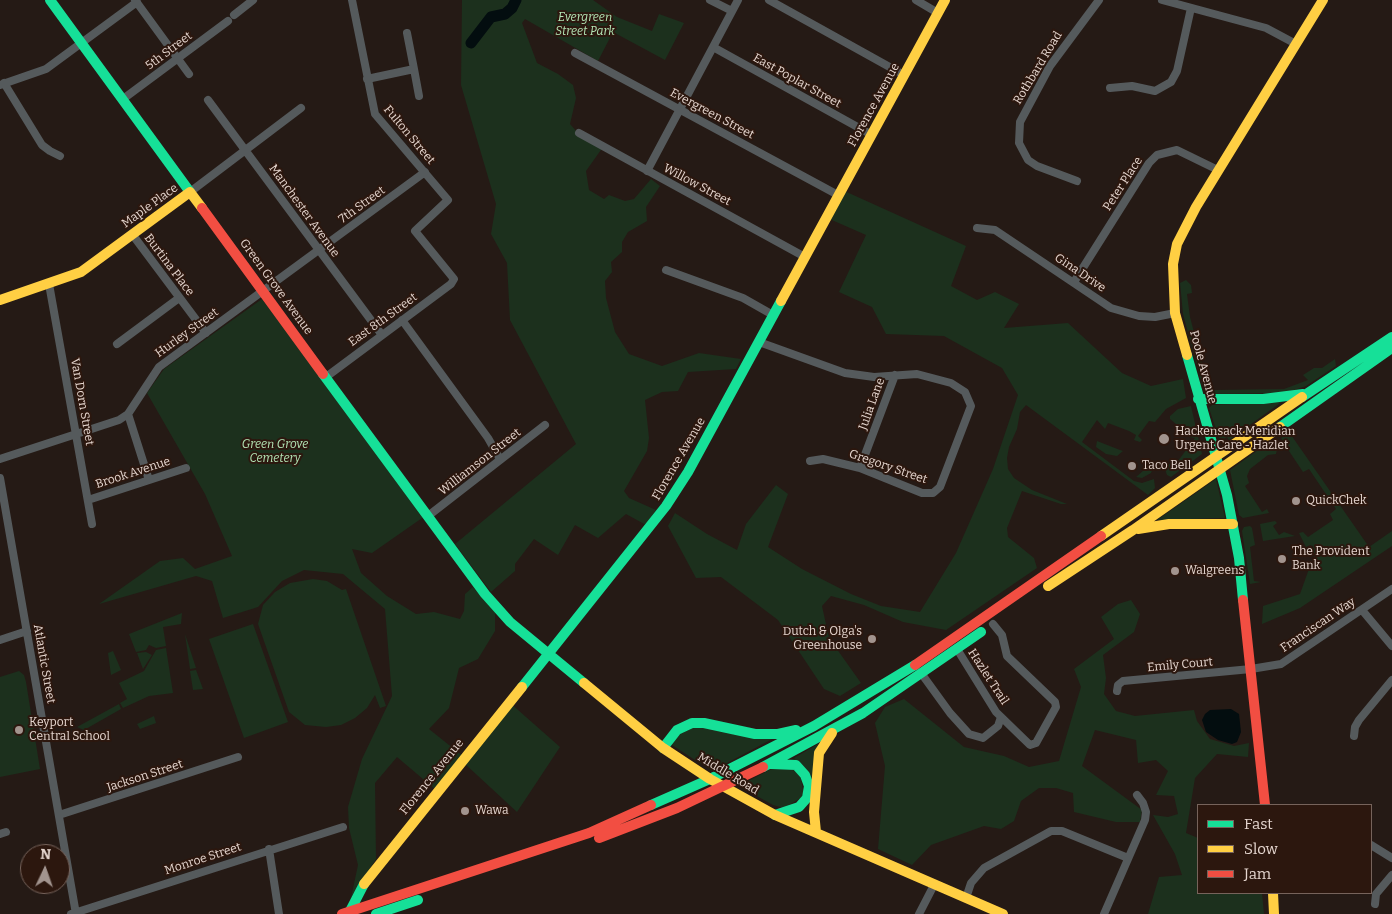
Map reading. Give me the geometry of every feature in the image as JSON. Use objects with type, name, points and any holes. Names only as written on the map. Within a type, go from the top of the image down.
[{"type":"main road","name":"Green Grove Avenue","points":[[50,0],[482,590]]},
{"type":"main road","name":"Florence Avenue","points":[[346,913],[364,884],[666,506],[688,472],[945,0]]},
{"type":"main road","name":"Poole Avenue","points":[[1265,804],[1247,619],[1233,524],[1175,313],[1172,277],[1175,251],[1184,230],[1218,170],[1323,0]]},
{"type":"main road","name":"Maple Place","points":[[0,300],[81,272],[190,192]]},
{"type":"main road","points":[[346,913],[588,833],[710,779],[814,726],[883,686],[938,650],[1308,392],[1392,337]]},
{"type":"main road","points":[[376,914],[557,854],[725,787],[863,713],[1133,530],[1392,348]]},
{"type":"main road","points":[[1198,399],[1263,398],[1308,392]]},
{"type":"main road","points":[[1133,530],[1159,525],[1233,524]]},
{"type":"main road","name":"Middle Road","points":[[482,590],[510,622],[664,748],[710,779],[775,815],[1003,914]]},
{"type":"main road","points":[[664,748],[677,730],[692,723],[704,723],[755,734],[778,734],[814,726]]},
{"type":"main road","points":[[816,832],[814,812],[819,753],[821,746],[837,727]]},
{"type":"main road","points":[[767,764],[788,763],[796,765],[805,775],[809,786],[806,798],[799,807],[775,815]]},
{"type":"main road","points":[[364,884],[370,896],[380,901]]},
{"type":"main road","points":[[1273,894],[1274,914]]},
{"type":"street","name":"5th Street","points":[[123,99],[253,0]]},
{"type":"street","name":"Fulton Street","points":[[352,0],[375,114],[450,200],[415,231],[452,276],[453,282]]},
{"type":"street","points":[[710,0],[732,11]]},
{"type":"street","points":[[646,171],[738,0]]},
{"type":"street","points":[[769,0],[904,75]]},
{"type":"street","points":[[916,0],[938,13]]},
{"type":"street","name":"Rothbard Road","points":[[1077,182],[1037,166],[1028,160],[1019,143],[1020,122],[1054,59],[1098,0]]},
{"type":"street","points":[[1162,0],[1266,28],[1296,44]]},
{"type":"street","points":[[60,156],[42,145],[2,84],[46,69],[136,1],[190,74]]},
{"type":"street","points":[[1110,88],[1132,86],[1154,91],[1171,82],[1177,71],[1191,8]]},
{"type":"street","points":[[407,33],[419,96]]},
{"type":"street","name":"East Poplar Street","points":[[713,47],[872,135]]},
{"type":"street","name":"Evergreen Street","points":[[575,53],[838,195]]},
{"type":"street","points":[[367,79],[414,69]]},
{"type":"street","name":"Manchester Avenue","points":[[208,100],[382,335]]},
{"type":"street","name":"Maple Place","points":[[190,192],[301,108]]},
{"type":"street","name":"Willow Street","points":[[579,133],[805,257]]},
{"type":"street","name":"Peter Place","points":[[1074,282],[1148,163],[1157,155],[1177,150],[1218,170]]},
{"type":"street","name":"7th Street","points":[[263,291],[425,172]]},
{"type":"street","name":"Gina Drive","points":[[977,228],[996,230],[1111,308],[1125,313],[1155,317],[1175,313]]},
{"type":"street","name":"Burtina Place","points":[[132,234],[206,333]]},
{"type":"street","points":[[666,270],[743,298],[773,315]]},
{"type":"street","name":"East 8th Street","points":[[326,376],[453,282]]},
{"type":"street","name":"Van Dorn Street","points":[[49,284],[92,524]]},
{"type":"street","name":"Hurley Street","points":[[128,414],[159,368],[263,291]]},
{"type":"street","points":[[117,344],[179,298]]},
{"type":"street","points":[[402,320],[488,438],[500,459]]},
{"type":"street","name":"Gregory Street","points":[[759,342],[845,373],[874,377],[917,374],[950,382],[964,392],[971,406],[940,487],[933,493],[922,493],[860,468],[823,459],[810,461]]},
{"type":"street","name":"Julia Lane","points":[[860,468],[894,375]]},
{"type":"street","points":[[0,459],[119,420],[128,414],[149,480]]},
{"type":"street","name":"Williamson Street","points":[[428,516],[545,425]]},
{"type":"street","name":"Brook Avenue","points":[[88,500],[186,468]]},
{"type":"street","name":"Atlantic Street","points":[[0,478],[59,815],[74,913]]},
{"type":"street","name":"Franciscan Way","points":[[1251,669],[1271,666],[1290,659],[1392,589]]},
{"type":"street","points":[[1362,610],[1392,646]]},
{"type":"street","name":"Hazlet Trail","points":[[957,649],[983,693],[1002,717],[1030,745],[1036,743],[1056,705],[1007,656],[1002,636],[993,624]]},
{"type":"street","points":[[0,640],[27,631]]},
{"type":"street","name":"Emily Court","points":[[1117,691],[1118,685],[1123,682],[1251,669]]},
{"type":"street","name":"Hazlet Trail","points":[[921,673],[950,713],[969,734],[983,738],[998,726],[1002,717]]},
{"type":"street","points":[[1354,736],[1355,727],[1359,720],[1392,680]]},
{"type":"street","name":"Jackson Street","points":[[59,815],[238,757]]},
{"type":"street","points":[[1104,914],[1146,814],[1143,803],[1137,795]]},
{"type":"street","name":"Monroe Street","points":[[74,913],[269,849],[343,827]]},
{"type":"street","points":[[966,898],[971,883],[984,868],[1051,831],[1062,831],[1128,858]]},
{"type":"street","points":[[1372,846],[1392,858]]},
{"type":"street","points":[[269,849],[279,914]]},
{"type":"street","points":[[1375,904],[1376,894],[1392,875]]},
{"type":"street","points":[[919,914],[934,884]]},
{"type":"green space","name":"Evergreen Street Park","points":[[462,0],[593,0],[617,17],[652,31],[659,14],[684,23],[665,60],[613,32],[598,61],[525,19],[522,23],[537,63],[558,74],[573,85],[576,98],[570,124],[577,132],[603,147],[586,171],[589,190],[604,199],[609,195],[625,201],[634,199],[651,179],[660,186],[646,207],[647,221],[628,232],[622,242],[622,252],[611,262],[612,272],[605,281],[606,298],[615,332],[629,354],[662,366],[699,353],[741,359],[736,369],[688,372],[678,391],[662,392],[645,400],[649,438],[647,451],[624,491],[629,498],[656,510],[646,525],[626,514],[598,538],[575,525],[558,555],[534,539],[515,564],[515,571],[491,592],[455,544],[576,444],[510,320],[507,263],[491,234],[496,204],[461,85]]},
{"type":"green space","points":[[840,189],[966,246],[951,286],[977,300],[995,292],[1019,304],[1004,328],[1068,323],[1122,373],[1151,386],[1183,379],[1186,398],[1166,409],[1155,422],[1149,421],[1138,436],[1142,440],[1140,442],[1134,440],[1136,435],[1129,431],[1108,423],[1105,429],[1097,420],[1082,442],[1134,481],[1142,483],[1154,479],[1155,488],[1148,495],[1026,405],[1020,412],[1017,429],[1009,447],[1008,469],[1014,478],[1032,490],[1067,504],[1061,504],[1022,491],[1007,528],[1008,537],[1034,558],[1037,568],[946,630],[903,622],[864,605],[831,596],[822,606],[829,638],[861,683],[840,696],[824,689],[778,620],[721,577],[696,578],[668,526],[675,513],[707,534],[737,550],[746,524],[776,485],[788,494],[768,547],[802,569],[851,594],[881,606],[920,612],[956,553],[993,469],[1018,395],[1002,368],[944,336],[886,334],[872,307],[839,292],[866,235],[825,217]]},
{"type":"green space","points":[[1186,280],[1191,285],[1192,293],[1187,294],[1190,317],[1208,386],[1213,386],[1213,390],[1284,389],[1308,380],[1303,375],[1314,368],[1322,368],[1335,359],[1336,366],[1306,386],[1285,393],[1207,394],[1204,392],[1183,314],[1180,283]]},
{"type":"green space","name":"Green Grove Cemetery","points":[[262,299],[425,516],[372,553],[352,549],[361,573],[387,596],[416,614],[434,612],[460,619],[464,611],[465,594],[473,587],[495,612],[495,631],[478,659],[459,668],[449,708],[429,729],[464,757],[509,702],[560,747],[517,812],[464,763],[436,790],[397,757],[375,783],[376,859],[351,898],[358,865],[349,828],[348,807],[362,759],[392,696],[385,609],[343,574],[304,570],[282,581],[258,607],[223,618],[212,581],[196,576],[99,604],[160,561],[183,558],[195,569],[232,556],[205,494],[147,393],[164,369]]},
{"type":"green space","points":[[1283,401],[1229,440],[1227,437],[1220,441],[1209,408],[1212,405]]},
{"type":"green space","points":[[1191,406],[1202,454],[1171,477],[1167,475],[1165,469],[1169,464],[1175,465],[1195,438],[1189,437],[1170,419],[1170,416],[1178,409]]},
{"type":"green space","points":[[1289,432],[1369,547],[1392,531],[1392,546],[1300,608],[1262,624],[1263,606],[1300,594],[1310,566],[1315,563],[1313,546],[1306,547],[1299,533],[1303,532],[1308,537],[1333,520],[1330,514],[1336,509],[1309,469],[1303,472],[1281,438]]},
{"type":"green space","points":[[1097,441],[1123,451],[1117,456],[1106,454],[1096,447]]},
{"type":"green space","points":[[1268,443],[1274,444],[1277,449],[1276,454],[1268,455],[1250,469],[1247,476],[1249,483],[1245,486],[1262,512],[1267,509],[1269,513],[1243,518],[1239,515],[1230,470]]},
{"type":"green space","points":[[1151,464],[1153,468],[1151,473],[1142,478],[1136,477]]},
{"type":"green space","points":[[1216,479],[1225,518],[1157,520]]},
{"type":"green space","points":[[1275,521],[1277,523],[1273,526],[1279,535],[1284,532],[1295,536],[1263,541],[1260,524]]},
{"type":"green space","points":[[1250,526],[1255,545],[1250,547],[1254,581],[1261,582],[1250,584],[1242,531],[1244,527]]},
{"type":"green space","points":[[313,579],[327,581],[342,590],[346,589],[386,706],[380,708],[375,695],[367,708],[355,718],[341,725],[326,727],[305,725],[289,712],[258,624],[263,605],[275,592],[290,583]]},
{"type":"green space","points":[[1131,600],[1140,614],[1134,632],[1103,655],[1106,678],[1104,694],[1116,711],[1135,716],[1194,710],[1197,721],[1210,739],[1234,746],[1249,743],[1248,757],[1217,754],[1195,778],[1186,833],[1197,838],[1197,894],[1262,894],[1264,914],[1148,914],[1159,877],[1182,875],[1175,854],[1153,815],[1168,817],[1178,814],[1174,796],[1156,795],[1168,771],[1156,760],[1138,763],[1136,740],[1095,730],[1082,766],[1142,810],[1140,822],[1116,822],[1074,812],[1073,793],[1056,788],[1039,788],[1021,801],[1014,821],[1001,829],[984,826],[931,845],[912,865],[878,849],[885,766],[875,723],[885,707],[904,699],[964,747],[1004,756],[1029,767],[1059,761],[1081,687],[1074,669],[1114,639],[1101,617],[1118,604]]},
{"type":"green space","points":[[182,613],[181,624],[163,627],[166,646],[156,648],[149,645],[146,650],[136,652],[129,634]]},
{"type":"green space","points":[[253,624],[288,722],[244,738],[209,639]]},
{"type":"green space","points":[[185,634],[196,668],[190,669]]},
{"type":"green space","points":[[166,648],[173,693],[149,696],[123,708],[120,703],[127,699],[119,683],[144,671],[156,650]]},
{"type":"green space","points":[[113,651],[121,670],[111,675],[108,653]]},
{"type":"green space","points":[[146,652],[152,655],[143,669],[137,653]]},
{"type":"green space","points":[[196,670],[203,689],[193,690],[190,671]]},
{"type":"green space","name":"Keyport Central School","points":[[19,671],[24,675],[26,682],[40,769],[0,777],[0,677]]},
{"type":"green space","points":[[119,704],[121,709],[84,730],[77,727]]},
{"type":"green space","points":[[154,716],[156,723],[140,729],[137,724]]},
{"type":"green space","points":[[692,725],[774,738],[712,771],[672,745],[674,738]]},
{"type":"green space","points":[[818,744],[813,779],[794,758]]},
{"type":"green space","points":[[779,765],[800,772],[804,796],[784,808],[773,805],[739,786]]},
{"type":"shaded area","points":[[1231,709],[1239,714],[1241,732],[1237,742],[1232,744],[1218,740],[1206,732],[1202,720],[1210,710]]},
{"type":"waterway","points":[[471,43],[491,17],[505,14],[512,8],[516,0]]},
{"type":"traffic: fast","points":[[50,0],[190,192]]},
{"type":"traffic: fast","points":[[522,687],[666,506],[688,472],[781,301]]},
{"type":"traffic: fast","points":[[1302,397],[1392,337]]},
{"type":"traffic: fast","points":[[1280,427],[1392,348]]},
{"type":"traffic: fast","points":[[1187,355],[1227,495],[1239,558],[1243,600]]},
{"type":"traffic: fast","points":[[323,374],[485,594],[510,622],[584,683]]},
{"type":"traffic: fast","points":[[1198,399],[1263,399],[1303,394]]},
{"type":"traffic: fast","points":[[763,767],[863,713],[981,632]]},
{"type":"traffic: fast","points":[[651,805],[710,779],[814,726],[915,665]]},
{"type":"traffic: fast","points":[[663,748],[677,730],[692,723],[704,723],[755,734],[778,734],[796,730]]},
{"type":"traffic: fast","points":[[772,764],[796,765],[805,775],[809,786],[807,798],[799,807],[775,815]]},
{"type":"traffic: fast","points":[[350,911],[364,884]]},
{"type":"traffic: fast","points":[[376,914],[418,900]]},
{"type":"traffic: slow","points":[[781,301],[945,0]]},
{"type":"traffic: slow","points":[[1187,355],[1175,313],[1173,264],[1177,244],[1196,207],[1323,0]]},
{"type":"traffic: slow","points":[[0,300],[81,272],[190,192],[202,208]]},
{"type":"traffic: slow","points":[[1101,536],[1302,397]]},
{"type":"traffic: slow","points":[[1048,586],[1133,530],[1280,427]]},
{"type":"traffic: slow","points":[[1138,529],[1169,524],[1233,524]]},
{"type":"traffic: slow","points":[[584,683],[663,748],[710,779],[775,815],[1003,914]]},
{"type":"traffic: slow","points":[[364,884],[522,687]]},
{"type":"traffic: slow","points":[[816,832],[814,812],[819,753],[832,733]]},
{"type":"traffic: slow","points":[[1273,894],[1274,914]]},
{"type":"traffic: jam","points":[[202,208],[323,374]]},
{"type":"traffic: jam","points":[[915,665],[1101,536]]},
{"type":"traffic: jam","points":[[1243,600],[1265,804]]},
{"type":"traffic: jam","points":[[599,838],[677,808],[763,767]]},
{"type":"traffic: jam","points":[[342,914],[589,833],[651,805]]},
{"type":"place","name":"Hackensack Meridian Urgent Care - Hazlet","points":[[1164,439]]},
{"type":"place","name":"Taco Bell","points":[[1132,466]]},
{"type":"place","name":"QuickChek","points":[[1296,501]]},
{"type":"place","name":"The Provident Bank","points":[[1282,559]]},
{"type":"place","name":"Walgreens","points":[[1175,571]]},
{"type":"place","name":"Dutch & Olga's Greenhouse","points":[[872,639]]},
{"type":"place","name":"Keyport Central School","points":[[19,730]]},
{"type":"place","name":"Wawa","points":[[465,811]]}]
